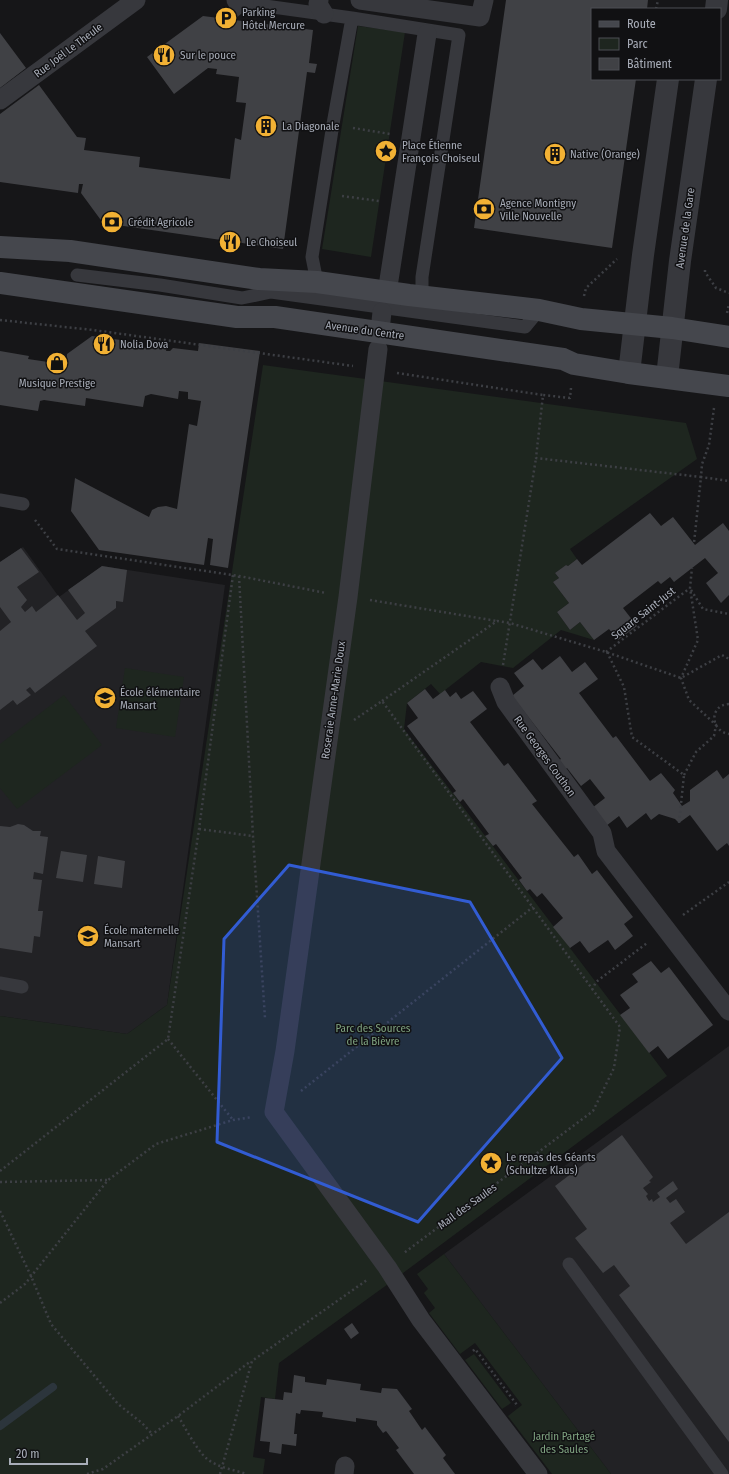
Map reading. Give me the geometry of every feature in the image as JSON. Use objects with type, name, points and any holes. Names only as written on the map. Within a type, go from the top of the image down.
[{"type":"main road","points":[[0,247],[70,251],[259,279],[289,288],[317,282],[422,297],[539,310],[581,319],[672,328],[729,336]]},
{"type":"main road","name":"Avenue du Centre","points":[[0,283],[237,317],[275,317],[563,359],[574,364],[629,374],[667,377],[729,386]]},
{"type":"street","name":"Rue Joël Le Theule","points":[[0,100],[136,0]]},
{"type":"street","points":[[360,0],[429,16],[480,17],[484,0]]},
{"type":"street","points":[[389,280],[412,138],[429,16]]},
{"type":"street","points":[[629,374],[643,255],[668,80]]},
{"type":"street","name":"Avenue de la Gare","points":[[667,377],[680,261],[706,80]]},
{"type":"street","name":"Roseraie Anne-Marie Doux","points":[[274,1112],[285,1051],[348,597],[378,349]]},
{"type":"street","name":"Rue Georges Couthon","points":[[500,687],[506,702],[602,833],[606,851],[729,1011]]},
{"type":"street","points":[[274,1112],[387,1267],[421,1320],[538,1474]]},
{"type":"lane","points":[[226,18],[240,2],[321,7],[352,18],[459,35],[422,277],[422,297]]},
{"type":"lane","points":[[317,282],[312,257],[333,124],[352,18]]},
{"type":"lane","points":[[77,275],[160,285],[242,298],[289,288],[525,327],[539,310]]},
{"type":"lane","points":[[242,298],[275,317]]},
{"type":"lane","points":[[0,500],[23,504]]},
{"type":"lane","points":[[0,983],[22,987]]},
{"type":"lane","points":[[569,1264],[722,1474]]},
{"type":"path","points":[[333,124],[412,138]]},
{"type":"path","points":[[322,192],[401,205]]},
{"type":"path","points":[[706,265],[705,272],[716,288],[729,293]]},
{"type":"path","points":[[0,320],[94,330],[543,395],[570,398],[571,387]]},
{"type":"path","points":[[500,687],[536,458],[543,395]]},
{"type":"path","points":[[694,543],[702,464],[709,445],[714,413]]},
{"type":"path","points":[[536,458],[729,481]]},
{"type":"path","points":[[23,504],[57,549],[233,575],[348,597],[497,621],[606,652],[680,678],[722,655],[729,659]]},
{"type":"path","points":[[692,568],[690,588],[698,640],[680,678],[689,700],[716,725],[721,732],[729,734]]},
{"type":"path","points":[[0,1171],[168,1039],[199,829],[233,575]]},
{"type":"path","points":[[239,576],[253,836],[266,1025]]},
{"type":"path","points":[[690,588],[703,610],[729,614]]},
{"type":"path","name":"Square Saint-Just","points":[[606,652],[690,588]]},
{"type":"path","points":[[331,713],[354,720],[497,621]]},
{"type":"path","points":[[606,652],[624,687],[632,737],[684,775]]},
{"type":"path","name":"Mail des Saules","points":[[87,1474],[103,1468],[178,1416],[252,1361],[387,1267],[423,1238],[503,1180],[593,1111],[614,1068],[620,1027],[382,701]]},
{"type":"path","points":[[679,823],[684,775],[696,752],[714,736],[716,725],[714,720],[717,710],[721,706],[729,704]]},
{"type":"path","points":[[199,829],[253,836]]},
{"type":"path","points":[[274,1112],[533,907]]},
{"type":"path","points":[[592,990],[596,982],[641,947]]},
{"type":"path","points":[[0,1303],[26,1284],[108,1180],[156,1144],[233,1120],[168,1039]]},
{"type":"path","points":[[0,1182],[108,1180]]},
{"type":"path","points":[[0,1211],[31,1276],[51,1324],[118,1404],[142,1423],[152,1434]]},
{"type":"path","points":[[220,1474],[252,1361]]},
{"type":"path","points":[[178,1416],[206,1458],[222,1466],[247,1474]]},
{"type":"highlighted area","points":[[289,865],[470,902],[562,1058],[418,1222],[217,1142],[224,939]]},
{"type":"shaded area","name":"École élémentaire Mansart","points":[[23,547],[59,597],[102,566],[225,585],[167,1005],[127,1034],[0,1016],[0,562]]},
{"type":"shaded area","points":[[729,1046],[729,1474],[611,1474],[444,1254]]},
{"type":"green space","points":[[358,26],[405,32],[371,257],[322,249]]},
{"type":"green space","name":"Parc des Sources de la Bièvre","points":[[263,365],[686,423],[697,459],[570,549],[577,559],[555,573],[559,578],[553,582],[569,603],[557,612],[570,630],[580,622],[594,640],[561,630],[513,668],[481,662],[440,694],[431,684],[407,703],[404,729],[667,1076],[395,1279],[279,1363],[275,1399],[261,1397],[253,1457],[265,1459],[263,1474],[0,1474],[0,1016],[127,1034],[167,1005]]},
{"type":"green space","points":[[125,668],[184,677],[175,737],[116,728]]},
{"type":"green space","points":[[64,695],[102,745],[17,809],[0,788],[0,744]]},
{"type":"green space","name":"Jardin Partagé des Saules","points":[[444,1254],[611,1474],[552,1474],[508,1416],[522,1405],[475,1343],[460,1354],[429,1313],[435,1308],[424,1293],[428,1289],[417,1274]]},
{"type":"green space","points":[[474,1354],[511,1403],[502,1409],[465,1360]]},
{"type":"building","name":"Native (Orange)","points":[[506,0],[648,0],[647,8],[591,8],[591,80],[636,80],[612,248],[474,228]]},
{"type":"building","name":"La Diagonale","points":[[203,16],[313,30],[309,63],[317,64],[315,73],[307,72],[283,249],[103,223],[81,193],[83,184],[79,184],[78,193],[0,182],[0,114],[39,85],[77,137],[86,138],[84,150],[140,157],[139,167],[230,179],[235,138],[241,140],[246,103],[236,102],[239,77],[216,74],[217,69],[208,68],[174,94],[147,57]]},
{"type":"building","points":[[0,33],[26,68],[0,88]]},
{"type":"building","points":[[92,336],[135,342],[134,346],[156,349],[156,345],[167,347],[166,351],[170,351],[173,348],[198,351],[199,343],[260,351],[228,568],[210,565],[213,539],[208,538],[204,565],[99,550],[71,511],[75,478],[149,517],[152,510],[158,507],[166,506],[177,509],[189,424],[197,426],[201,401],[188,399],[188,392],[179,391],[178,399],[151,394],[145,396],[143,407],[86,398],[85,406],[44,400],[40,401],[38,411],[0,405],[0,351],[29,356],[28,359],[48,362],[48,358],[61,360],[61,363],[66,365],[67,354]]},
{"type":"building","points":[[650,513],[661,526],[673,517],[695,545],[723,523],[729,531],[729,595],[721,603],[706,583],[718,573],[705,558],[674,582],[670,577],[661,584],[658,581],[623,608],[637,626],[618,640],[609,629],[594,640],[580,622],[570,630],[557,612],[569,603],[553,582],[559,578],[555,573],[577,559],[582,565]]},
{"type":"building","points":[[21,548],[39,572],[17,587],[27,600],[21,607],[25,612],[32,606],[36,612],[58,595],[77,620],[85,613],[68,590],[102,566],[127,570],[123,602],[116,601],[116,608],[85,631],[97,646],[35,693],[30,687],[26,690],[31,695],[17,705],[13,700],[0,710],[0,631],[11,622],[0,607],[0,562]]},
{"type":"building","points":[[560,656],[572,672],[585,662],[598,679],[579,693],[613,738],[616,736],[650,781],[661,773],[675,790],[673,793],[682,806],[690,801],[690,790],[717,770],[723,779],[729,774],[729,846],[727,843],[717,851],[690,815],[679,823],[675,819],[659,814],[651,820],[646,813],[627,828],[619,816],[606,826],[592,808],[605,798],[590,779],[581,786],[567,768],[564,770],[557,761],[561,759],[512,696],[524,686],[514,673],[533,659],[542,670]]},
{"type":"building","points":[[425,689],[433,699],[445,690],[450,697],[456,692],[461,699],[473,691],[487,709],[470,722],[504,766],[508,763],[537,801],[532,804],[574,857],[578,854],[592,874],[597,870],[633,917],[624,924],[633,936],[615,950],[608,940],[589,953],[580,941],[570,948],[553,927],[563,918],[542,893],[537,897],[530,889],[527,891],[519,880],[522,878],[496,844],[493,846],[485,836],[489,834],[463,799],[460,802],[453,793],[456,791],[407,726],[418,718],[407,703]]},
{"type":"building","points":[[18,824],[24,825],[33,831],[41,831],[40,836],[48,837],[43,874],[34,872],[33,879],[42,880],[38,911],[43,911],[40,937],[34,936],[32,953],[0,948],[0,826],[10,827]]},
{"type":"building","points":[[61,851],[87,855],[83,882],[56,878]]},
{"type":"building","points":[[98,856],[125,861],[122,888],[94,884]]},
{"type":"building","points":[[651,961],[661,973],[669,967],[713,1025],[668,1059],[658,1046],[649,1053],[620,1015],[630,1008],[620,995],[638,982],[632,974]]},
{"type":"building","points":[[622,1135],[653,1177],[649,1181],[651,1182],[643,1188],[648,1194],[646,1196],[649,1201],[652,1199],[653,1202],[660,1197],[657,1193],[673,1181],[678,1189],[666,1198],[670,1203],[676,1199],[685,1212],[670,1223],[686,1244],[729,1212],[729,1442],[619,1295],[630,1286],[614,1265],[603,1273],[575,1238],[587,1229],[555,1186]]},
{"type":"building","points":[[352,1323],[359,1333],[351,1339],[344,1329]]},
{"type":"building","points":[[294,1375],[305,1377],[305,1382],[326,1385],[327,1379],[361,1384],[360,1390],[381,1393],[382,1388],[397,1389],[412,1409],[409,1411],[422,1430],[425,1427],[446,1455],[443,1458],[455,1474],[414,1474],[396,1450],[399,1448],[386,1431],[383,1433],[377,1425],[377,1421],[356,1418],[356,1422],[322,1417],[323,1412],[301,1410],[300,1414],[296,1413],[294,1434],[297,1434],[296,1446],[282,1444],[281,1454],[269,1452],[270,1442],[260,1441],[265,1398],[283,1400],[284,1392],[292,1393]]},
{"type":"waterway","points":[[0,1426],[53,1387]]},
{"type":"place","name":"Parking Hôtel Mercure","points":[[226,18]]},
{"type":"place","name":"Sur le pouce","points":[[164,55]]},
{"type":"place","name":"La Diagonale","points":[[266,126]]},
{"type":"place","name":"Place Étienne François Choiseul","points":[[386,151]]},
{"type":"place","name":"Native (Orange)","points":[[555,154]]},
{"type":"place","name":"Agence Montigny Ville Nouvelle","points":[[484,209]]},
{"type":"place","name":"Crédit Agricole","points":[[112,222]]},
{"type":"place","name":"Le Choiseul","points":[[230,242]]},
{"type":"place","name":"Nolia Dova","points":[[104,344]]},
{"type":"place","name":"Musique Prestige","points":[[57,363]]},
{"type":"place","name":"École élémentaire Mansart","points":[[105,698]]},
{"type":"place","name":"École maternelle Mansart","points":[[88,936]]},
{"type":"place","name":"Le repas des Géants (Schultze Klaus)","points":[[491,1163]]}]
